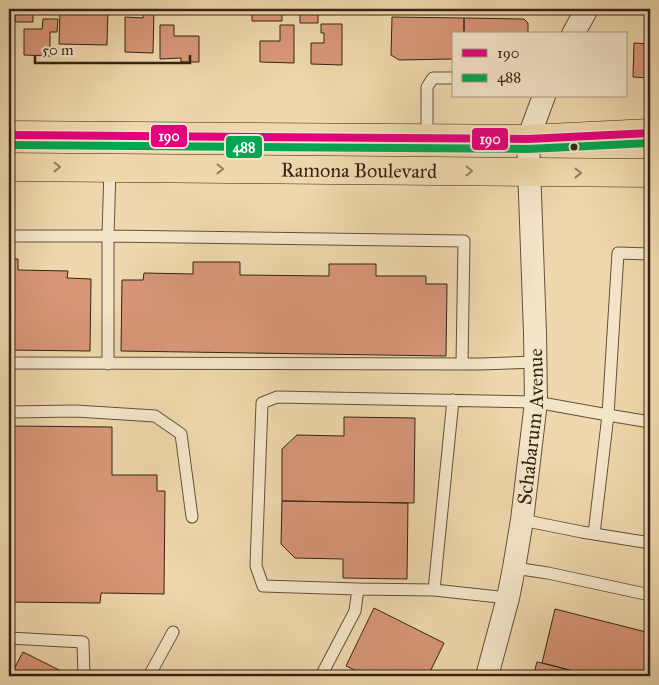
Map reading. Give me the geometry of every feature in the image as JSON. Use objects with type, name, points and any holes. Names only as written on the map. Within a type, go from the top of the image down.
[{"type":"main road","name":"Ramona Boulevard","points":[[9,135],[528,140],[650,133]]},
{"type":"main road","name":"Ramona Boulevard","points":[[9,167],[650,173]]},
{"type":"street","points":[[574,32],[587,9]]},
{"type":"street","points":[[528,140],[543,98]]},
{"type":"street","name":"Schabarum Avenue","points":[[487,676],[514,568],[522,520],[536,402],[528,140]]},
{"type":"lane","points":[[427,139],[427,87],[433,78],[452,78]]},
{"type":"lane","points":[[108,364],[110,168]]},
{"type":"lane","points":[[9,236],[464,241],[462,364]]},
{"type":"lane","points":[[594,534],[608,415],[618,253],[650,254]]},
{"type":"lane","points":[[9,363],[506,364],[536,362]]},
{"type":"lane","points":[[508,598],[434,590],[263,586],[256,566],[262,403],[277,396],[536,402],[650,422]]},
{"type":"lane","points":[[434,590],[453,400]]},
{"type":"lane","points":[[9,412],[76,411],[154,416],[181,434],[192,518]]},
{"type":"lane","points":[[522,520],[650,543]]},
{"type":"lane","points":[[514,568],[548,573],[650,595]]},
{"type":"lane","points":[[321,676],[355,612],[358,588]]},
{"type":"lane","points":[[149,676],[172,632]]},
{"type":"lane","points":[[9,638],[83,642],[84,676]]},
{"type":"building","points":[[15,9],[33,9],[33,22],[15,22]]},
{"type":"building","points":[[60,9],[108,9],[107,45],[59,44]]},
{"type":"building","points":[[143,9],[154,9],[153,53],[125,52],[125,17],[143,18]]},
{"type":"building","points":[[252,9],[282,9],[282,21],[252,21]]},
{"type":"building","points":[[300,9],[318,9],[318,23],[300,23]]},
{"type":"building","points":[[9,11],[13,11],[13,49],[9,49]]},
{"type":"building","points":[[392,17],[464,18],[464,32],[452,32],[452,59],[399,60],[391,55]]},
{"type":"building","points":[[464,18],[524,19],[528,23],[528,32],[464,32]]},
{"type":"building","points":[[43,19],[58,19],[57,32],[50,32],[50,56],[24,55],[24,29],[42,29]]},
{"type":"building","points":[[321,24],[342,24],[342,65],[311,64],[311,43],[324,43],[324,33],[321,33]]},
{"type":"building","points":[[160,25],[174,25],[174,36],[199,36],[199,62],[181,62],[181,58],[160,59]]},
{"type":"building","points":[[280,25],[294,25],[294,63],[260,62],[260,41],[280,41]]},
{"type":"building","points":[[634,43],[650,44],[650,78],[633,77]]},
{"type":"building","points":[[9,259],[18,259],[18,270],[68,271],[67,278],[91,279],[90,351],[9,350]]},
{"type":"building","points":[[193,262],[240,262],[240,275],[329,276],[329,264],[376,264],[376,276],[426,276],[426,284],[447,284],[446,356],[121,351],[122,280],[143,280],[144,273],[193,274]]},
{"type":"building","points":[[344,417],[415,418],[414,503],[282,501],[282,449],[297,435],[344,436]]},
{"type":"building","points":[[9,426],[112,427],[112,475],[157,475],[157,491],[165,491],[164,594],[101,593],[100,603],[9,602]]},
{"type":"building","points":[[282,501],[408,503],[407,579],[343,578],[343,559],[295,558],[281,544]]},
{"type":"building","points":[[374,608],[444,643],[428,676],[362,676],[363,674],[346,666]]},
{"type":"building","points":[[555,609],[650,633],[647,652],[650,653],[650,676],[593,676],[542,663]]},
{"type":"building","points":[[23,652],[71,676],[9,676],[9,667],[14,669]]},
{"type":"building","points":[[537,662],[542,663],[593,676],[533,676]]},
{"type":"transit line","name":"190","points":[[9,135],[528,139],[650,133]]},
{"type":"transit line","name":"488","points":[[9,145],[528,149],[650,143]]}]
